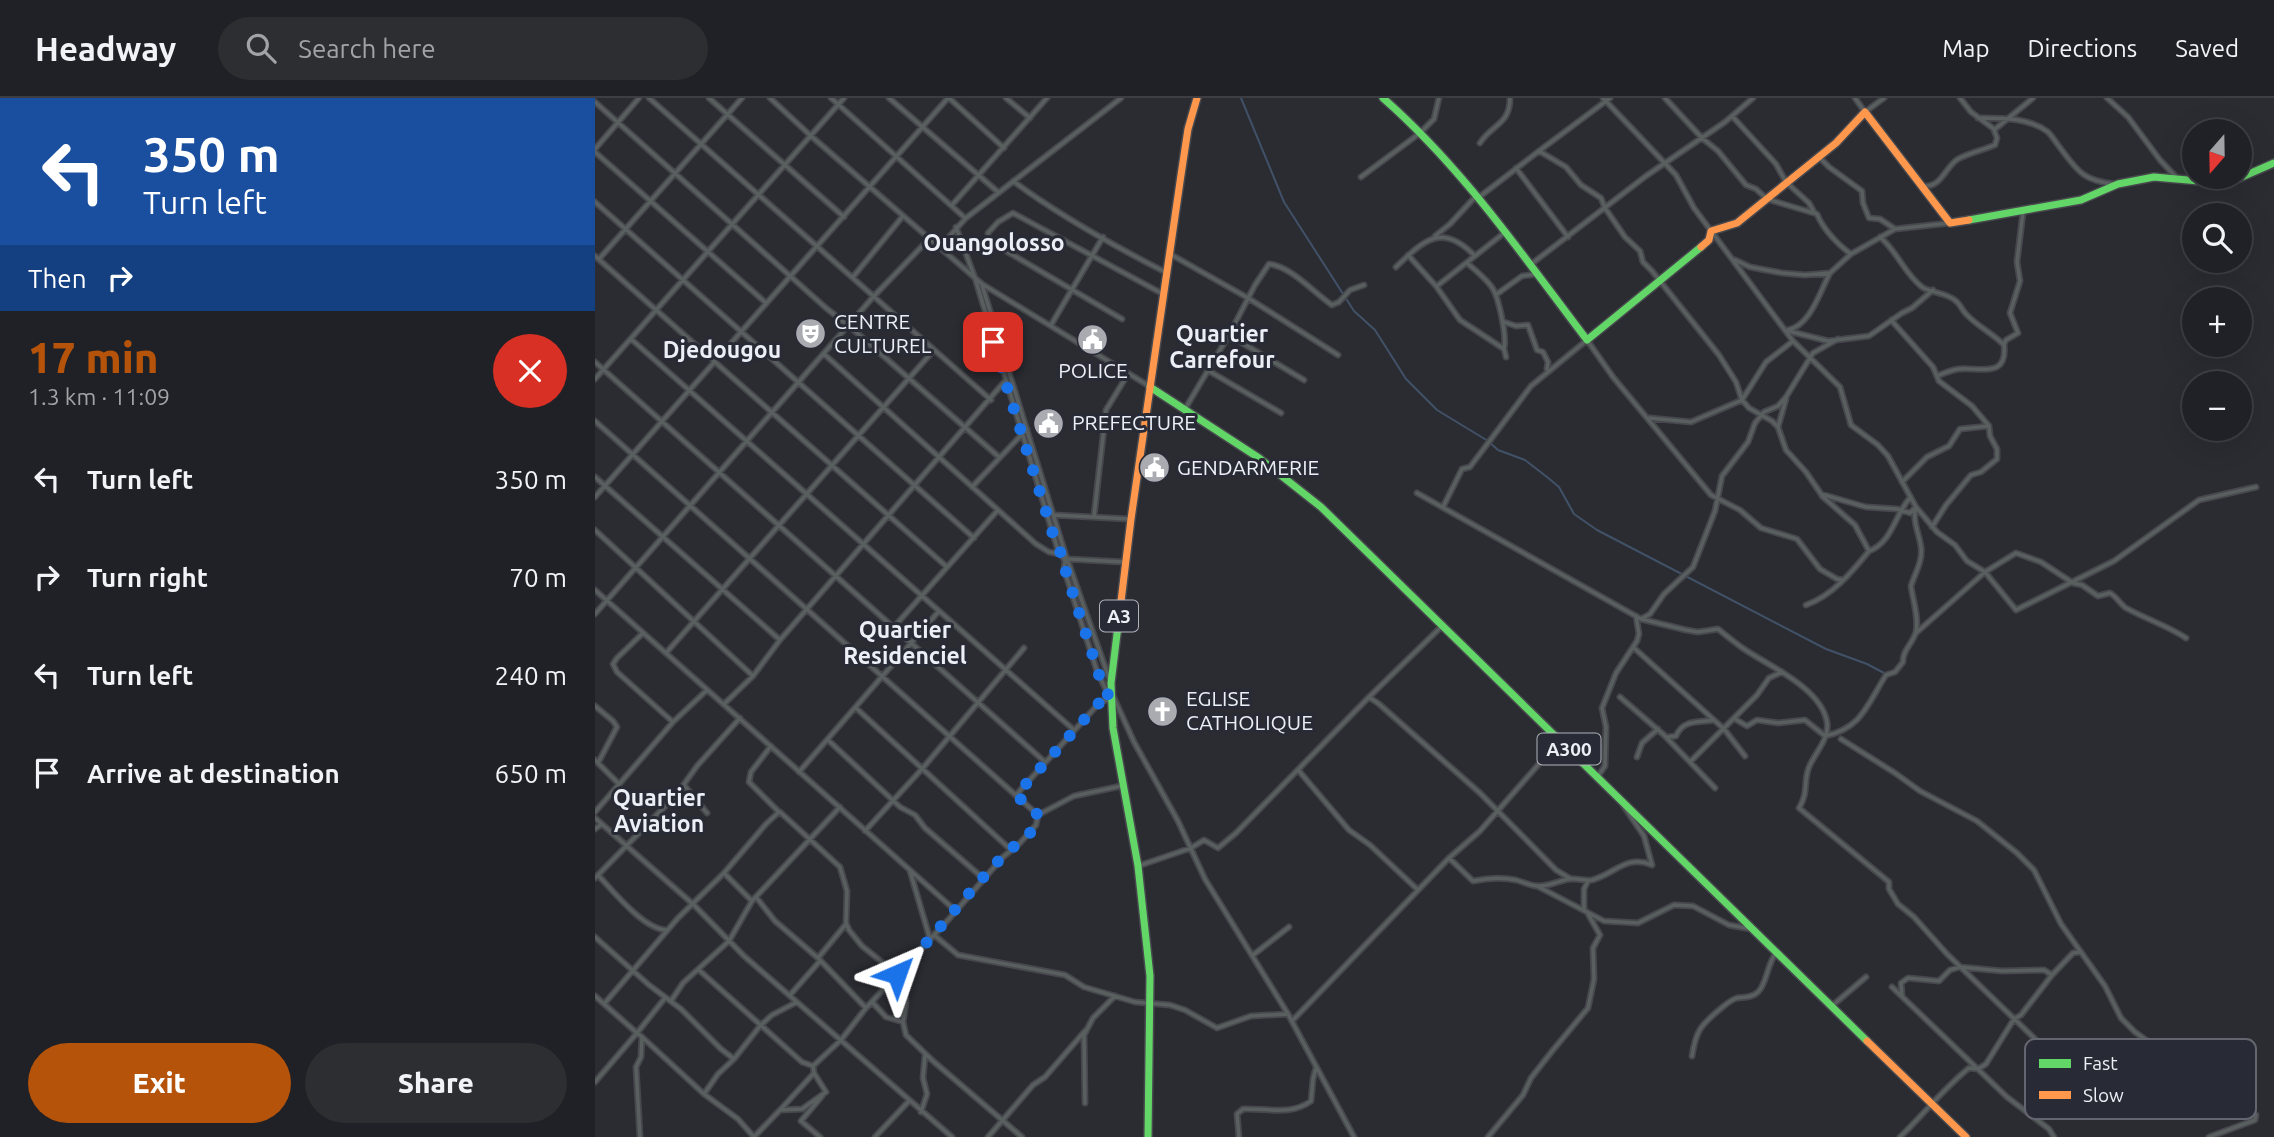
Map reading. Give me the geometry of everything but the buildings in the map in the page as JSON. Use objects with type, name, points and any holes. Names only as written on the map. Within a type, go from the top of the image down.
[{"type":"main road","name":"A3","points":[[1148,1137],[1150,976],[1138,866],[1112,728],[1111,686],[1150,387],[1188,129],[1197,98]]},
{"type":"main road","points":[[1383,98],[1464,178],[1503,233],[1587,340],[1709,240],[1711,231],[1737,223],[1844,135],[1865,112],[1950,223],[2081,200],[2118,184],[2154,177],[2210,182],[2235,180],[2274,163]]},
{"type":"main road","name":"A300","points":[[1150,387],[1259,458],[1305,493],[1966,1137]]},
{"type":"street","points":[[639,98],[595,151],[766,303]]},
{"type":"street","points":[[649,98],[991,400]]},
{"type":"street","points":[[709,98],[844,217]]},
{"type":"street","points":[[742,98],[676,174],[597,258],[658,309],[947,567]]},
{"type":"street","points":[[770,98],[982,284],[1150,387]]},
{"type":"street","points":[[831,98],[966,218]]},
{"type":"street","points":[[595,379],[844,98]]},
{"type":"street","points":[[889,98],[998,192]]},
{"type":"street","points":[[595,497],[948,98],[1005,148]]},
{"type":"street","points":[[1006,98],[1030,118]]},
{"type":"street","points":[[952,205],[1047,98]]},
{"type":"street","points":[[939,248],[966,218],[1121,98]]},
{"type":"street","points":[[1361,177],[1420,133],[1434,119],[1439,98]]},
{"type":"street","points":[[1480,143],[1503,121],[1510,108],[1510,98]]},
{"type":"street","points":[[1396,267],[1408,255],[1450,225],[1477,197],[1610,98]]},
{"type":"street","points":[[1664,98],[1718,151],[1746,185],[1756,189],[1767,199],[1815,214]]},
{"type":"street","points":[[1530,265],[1753,98]]},
{"type":"street","points":[[1856,98],[1865,112],[1884,98]]},
{"type":"street","points":[[1923,186],[1930,186],[1944,176],[1950,165],[1959,159],[1995,145],[1997,138],[1994,130],[1978,118],[1960,98]]},
{"type":"street","points":[[1994,130],[2005,118],[2033,98]]},
{"type":"street","points":[[2107,98],[2128,117],[2160,160],[2178,178]]},
{"type":"street","points":[[1604,100],[1676,175],[1694,208],[1793,341],[1840,387],[1851,425],[1878,445],[1897,470],[1910,498],[1932,527],[1955,545],[1967,561],[1985,572],[2016,610],[2114,561],[2199,500],[2256,487]]},
{"type":"street","points":[[595,102],[826,308],[999,457]]},
{"type":"street","points":[[1732,116],[1776,164],[1786,182],[1809,203],[1839,245],[1851,254]]},
{"type":"street","points":[[1978,118],[2005,118],[2029,122],[2048,133],[2077,172],[2101,183],[2118,184]]},
{"type":"street","points":[[1539,151],[1566,167],[1581,185],[1601,198],[1625,237],[1640,251],[1643,262],[1719,355],[1736,383],[1742,400],[1777,427],[1786,450],[1806,472],[1821,495],[1855,525],[1869,551]]},
{"type":"street","points":[[1818,156],[1862,191],[1863,203],[1870,218],[1880,219],[1895,229]]},
{"type":"street","points":[[1515,168],[1568,237]]},
{"type":"street","points":[[1013,181],[1042,203],[1167,273]]},
{"type":"street","points":[[595,202],[974,538]]},
{"type":"street","points":[[1937,376],[1956,369],[1990,370],[2001,363],[2006,340],[2018,332],[2010,313],[2020,281],[2017,262],[2023,212]]},
{"type":"street","points":[[1122,319],[989,241],[988,233],[997,222],[1013,213],[1165,295]]},
{"type":"street","points":[[853,277],[903,216]]},
{"type":"street","points":[[1786,331],[1796,329],[1814,306],[1831,273],[1851,254],[1895,229],[1950,223]]},
{"type":"street","points":[[956,227],[975,278],[1059,554],[1066,561],[1065,569],[1102,684],[1111,700]]},
{"type":"street","points":[[1436,286],[1503,233]]},
{"type":"street","points":[[1051,325],[1103,237]]},
{"type":"street","points":[[1434,237],[1459,240],[1475,256]]},
{"type":"street","points":[[1880,237],[1891,245],[1909,273],[1924,289],[1956,300],[1965,313],[2004,345]]},
{"type":"street","points":[[595,614],[874,296],[929,239]]},
{"type":"street","points":[[1170,254],[1248,298],[1338,355]]},
{"type":"street","points":[[1408,255],[1466,326],[1504,349]]},
{"type":"street","points":[[1732,259],[1750,267],[1781,273],[1831,273]]},
{"type":"street","points":[[1467,262],[1497,294],[1506,340],[1506,358]]},
{"type":"street","points":[[1185,409],[1269,264],[1276,265],[1296,278],[1332,305],[1339,302],[1350,290],[1364,285]]},
{"type":"street","points":[[1497,294],[1522,276],[1537,274]]},
{"type":"street","points":[[982,284],[1065,553],[1133,742],[1213,892],[1288,1014],[1354,1137]]},
{"type":"street","points":[[1786,331],[1817,339],[1869,336],[1912,308],[1933,290]]},
{"type":"street","points":[[1891,320],[1934,367],[1939,381],[1972,406],[1989,426],[1990,436],[1997,449],[1997,459],[1982,472],[1971,475],[1932,527]]},
{"type":"street","points":[[1503,321],[1516,326],[1528,325],[1537,350],[1543,352],[1548,362],[1547,371]]},
{"type":"street","points":[[1229,335],[1304,380]]},
{"type":"street","points":[[1641,619],[1650,614],[1664,594],[1693,567],[1719,500],[1722,476],[1748,442],[1755,423],[1764,412],[1778,406],[1786,397],[1813,353],[1838,339]]},
{"type":"street","points":[[631,340],[1074,730]]},
{"type":"street","points":[[1443,507],[1462,469],[1470,467],[1516,404],[1547,371],[1587,340],[1613,377],[1705,489],[1719,500],[1740,510],[1761,528],[1797,539],[1820,569],[1836,579],[1843,580]]},
{"type":"street","points":[[1649,418],[1691,422],[1742,400],[1762,366],[1793,341]]},
{"type":"street","points":[[666,653],[934,350]]},
{"type":"street","points":[[823,354],[1044,550],[1065,553]]},
{"type":"street","points":[[595,362],[1045,762]]},
{"type":"street","points":[[1209,371],[1281,413]]},
{"type":"street","points":[[1094,516],[1107,410],[1129,373]]},
{"type":"street","points":[[724,704],[753,676],[780,640],[1005,381]]},
{"type":"street","points":[[1777,427],[1786,397]]},
{"type":"street","points":[[595,421],[1038,815]]},
{"type":"street","points":[[1902,482],[1927,457],[1949,446],[1960,429],[1989,426]]},
{"type":"street","points":[[972,487],[1027,429]]},
{"type":"street","points":[[595,477],[780,640]]},
{"type":"street","points":[[1417,493],[1641,619],[1686,631],[1718,629],[1742,648],[1805,688],[1827,722],[1825,736],[1809,768],[1806,794],[1799,808],[1889,881],[1889,889],[1898,904],[2035,1039]]},
{"type":"street","points":[[1821,495],[1866,507],[1910,513],[1916,507]]},
{"type":"street","points":[[1806,605],[1843,580],[1869,551],[1878,548],[1902,511],[1903,505],[1910,498]]},
{"type":"street","points":[[1916,507],[1913,517],[1922,549],[1918,573],[1911,586],[1917,617],[1916,633]]},
{"type":"street","points":[[893,628],[998,510]]},
{"type":"street","points":[[1054,515],[1131,519]]},
{"type":"street","points":[[595,530],[753,676]]},
{"type":"street","points":[[1825,736],[1843,732],[1856,723],[1887,675],[1895,672],[1903,663],[1902,655],[1916,633],[1985,572],[2016,554],[2042,562],[2098,596],[2110,593],[2117,597],[2123,607],[2186,638]]},
{"type":"street","points":[[1067,558],[1126,563]]},
{"type":"street","points":[[595,590],[956,911]]},
{"type":"street","points":[[799,772],[939,611]]},
{"type":"street","points":[[1598,776],[1605,766],[1606,727],[1602,705],[1639,634],[1636,616]]},
{"type":"street","points":[[1138,866],[1191,848],[1203,840],[1218,848],[1263,808],[1442,625]]},
{"type":"street","points":[[643,633],[614,661],[615,669],[673,722]]},
{"type":"street","points":[[1633,647],[1724,729],[1745,756]]},
{"type":"street","points":[[865,831],[922,769],[1024,648]]},
{"type":"street","points":[[1690,762],[1758,695],[1769,678],[1782,672]]},
{"type":"street","points":[[595,812],[673,722],[707,690]]},
{"type":"street","points":[[1369,697],[1498,811],[1556,870],[1571,879]]},
{"type":"street","points":[[1620,697],[1658,729],[1715,788]]},
{"type":"street","points":[[1016,795],[1104,698],[1111,700]]},
{"type":"street","points":[[595,706],[617,727],[597,762],[619,784]]},
{"type":"street","points":[[856,708],[1010,849]]},
{"type":"street","points":[[667,930],[652,926],[597,876],[662,810],[740,719]]},
{"type":"street","points":[[1734,719],[1747,726],[1757,720],[1778,723],[1805,720],[1825,736]]},
{"type":"street","points":[[1664,736],[1676,736],[1679,730],[1692,722],[1714,720]]},
{"type":"street","points":[[1637,757],[1642,743],[1658,729]]},
{"type":"street","points":[[1840,739],[1920,791],[1977,821],[2017,853],[2034,870],[2061,923],[2105,986],[2122,1018],[2146,1039]]},
{"type":"street","points":[[828,740],[984,878]]},
{"type":"street","points":[[1292,1021],[1498,811],[1560,740]]},
{"type":"street","points":[[771,746],[751,772],[749,782],[840,867],[847,891],[846,923],[858,942],[897,974]]},
{"type":"street","points":[[1298,771],[1349,830],[1370,845],[1418,890]]},
{"type":"street","points":[[684,785],[707,813]]},
{"type":"street","points":[[1038,815],[1074,796],[1121,786]]},
{"type":"street","points":[[1537,886],[1571,879],[1588,881],[1623,864],[1645,861],[1652,865],[1644,836],[1622,801]]},
{"type":"street","points":[[671,1001],[683,983],[729,941],[752,901],[839,807]]},
{"type":"street","points":[[604,1004],[667,930],[694,905],[711,883],[724,873],[779,812]]},
{"type":"street","points":[[813,1066],[841,1040],[866,1008],[1010,849],[1020,843],[1036,825],[1038,815]]},
{"type":"street","points":[[595,818],[694,905],[729,941],[797,1002],[952,1137]]},
{"type":"street","points":[[595,829],[602,824]]},
{"type":"street","points":[[1449,858],[1473,880],[1504,878],[1537,886],[1604,921],[1638,923],[1674,905],[1693,906],[1729,925],[1753,929]]},
{"type":"street","points":[[910,871],[932,937],[958,955],[1065,975],[1084,987],[1185,1010],[1217,1028],[1251,1016],[1288,1014]]},
{"type":"street","points":[[724,873],[752,901]]},
{"type":"street","points":[[1488,1137],[1588,1008],[1594,979],[1593,948],[1600,935],[1585,910],[1584,889],[1588,881]]},
{"type":"street","points":[[756,897],[775,921],[819,960],[866,1008]]},
{"type":"street","points":[[790,995],[846,923]]},
{"type":"street","points":[[1253,954],[1289,927]]},
{"type":"street","points":[[595,937],[734,1059]]},
{"type":"street","points":[[1692,1056],[1702,1024],[1733,999],[1758,993],[1769,963],[1776,953]]},
{"type":"street","points":[[1900,1137],[1933,1105],[1936,1098],[1969,1068],[1978,1069],[1986,1063],[2014,1019],[2073,953],[2080,953]]},
{"type":"street","points":[[1902,997],[1901,983],[1908,978],[1939,981],[1950,970],[1961,967],[2002,971],[2044,970],[2052,975]]},
{"type":"street","points":[[903,968],[906,1003],[903,1022],[907,1035],[1022,1137]]},
{"type":"street","points":[[699,970],[801,1062],[813,1066]]},
{"type":"street","points":[[1832,1006],[1866,977]]},
{"type":"street","points":[[1892,987],[2007,1097],[2025,1111]]},
{"type":"street","points":[[595,996],[704,1094],[738,1119],[754,1137],[814,1073]]},
{"type":"street","points":[[988,1137],[1033,1085],[1045,1077],[1115,996]]},
{"type":"street","points":[[595,1082],[664,998]]},
{"type":"street","points":[[704,1094],[760,1026],[772,1015],[797,1002]]},
{"type":"street","points":[[872,1002],[886,1017],[903,1022]]},
{"type":"street","points":[[1085,1031],[1085,1103]]},
{"type":"street","points":[[640,1137],[636,1068],[641,1057],[642,1037]]},
{"type":"street","points":[[921,1112],[927,1094],[923,1078],[925,1053]]},
{"type":"street","points":[[813,1066],[814,1073],[826,1092]]},
{"type":"street","points":[[1240,1137],[1237,1114],[1243,1109],[1267,1108],[1286,1111],[1302,1108],[1311,1101],[1316,1068]]},
{"type":"street","points":[[780,1110],[802,1109],[826,1092]]},
{"type":"street","points":[[820,1137],[801,1121],[826,1092]]},
{"type":"street","points":[[875,1137],[909,1101]]},
{"type":"street","points":[[2036,1119],[2049,1129],[2054,1137]]},
{"type":"street","points":[[2209,1137],[2255,1119]]},
{"type":"waterway","points":[[1241,98],[1284,202],[1354,311],[1375,330],[1406,379],[1437,410],[1498,450],[1525,460],[1559,487],[1574,514],[1597,530],[1826,649],[1884,673]]},
{"type":"traffic: fast","points":[[1383,98],[1466,183],[1587,340],[1701,247]]},
{"type":"traffic: fast","points":[[1969,220],[2081,200],[2118,184],[2154,177],[2210,182],[2235,180],[2274,163]]},
{"type":"traffic: fast","points":[[1150,387],[1259,458],[1321,507],[1867,1041]]},
{"type":"traffic: fast","points":[[1118,626],[1111,683],[1113,728],[1138,866],[1150,976],[1148,1137]]},
{"type":"traffic: slow","points":[[1118,626],[1181,175],[1188,129],[1197,98]]},
{"type":"traffic: slow","points":[[1701,247],[1709,240],[1711,231],[1737,223],[1836,143],[1865,112],[1950,223],[1969,220]]},
{"type":"traffic: slow","points":[[1867,1041],[1966,1137]]},
{"type":"place","name":"CENTRE CULTUREL","points":[[811,334]]},
{"type":"place","name":"POLICE","points":[[1093,339]]},
{"type":"place","name":"PREFECTURE","points":[[1049,423]]},
{"type":"place","name":"GENDARMERIE","points":[[1154,468]]},
{"type":"place","name":"EGLISE CATHOLIQUE","points":[[1163,711]]},
{"type":"district","name":"Ouangolosso","points":[[994,243]]},
{"type":"district","name":"Quartier Carrefour","points":[[1222,347]]},
{"type":"district","name":"Djedougou","points":[[722,350]]},
{"type":"district","name":"Quartier Residenciel","points":[[905,643]]},
{"type":"district","name":"Quartier Aviation","points":[[659,811]]},
{"type":"route","points":[[897,974],[1007,852],[1020,843],[1036,825],[1038,815],[1016,795],[1101,701],[1104,698],[1111,700],[1097,671],[1065,569],[1066,561],[1059,554],[993,342]]}]
